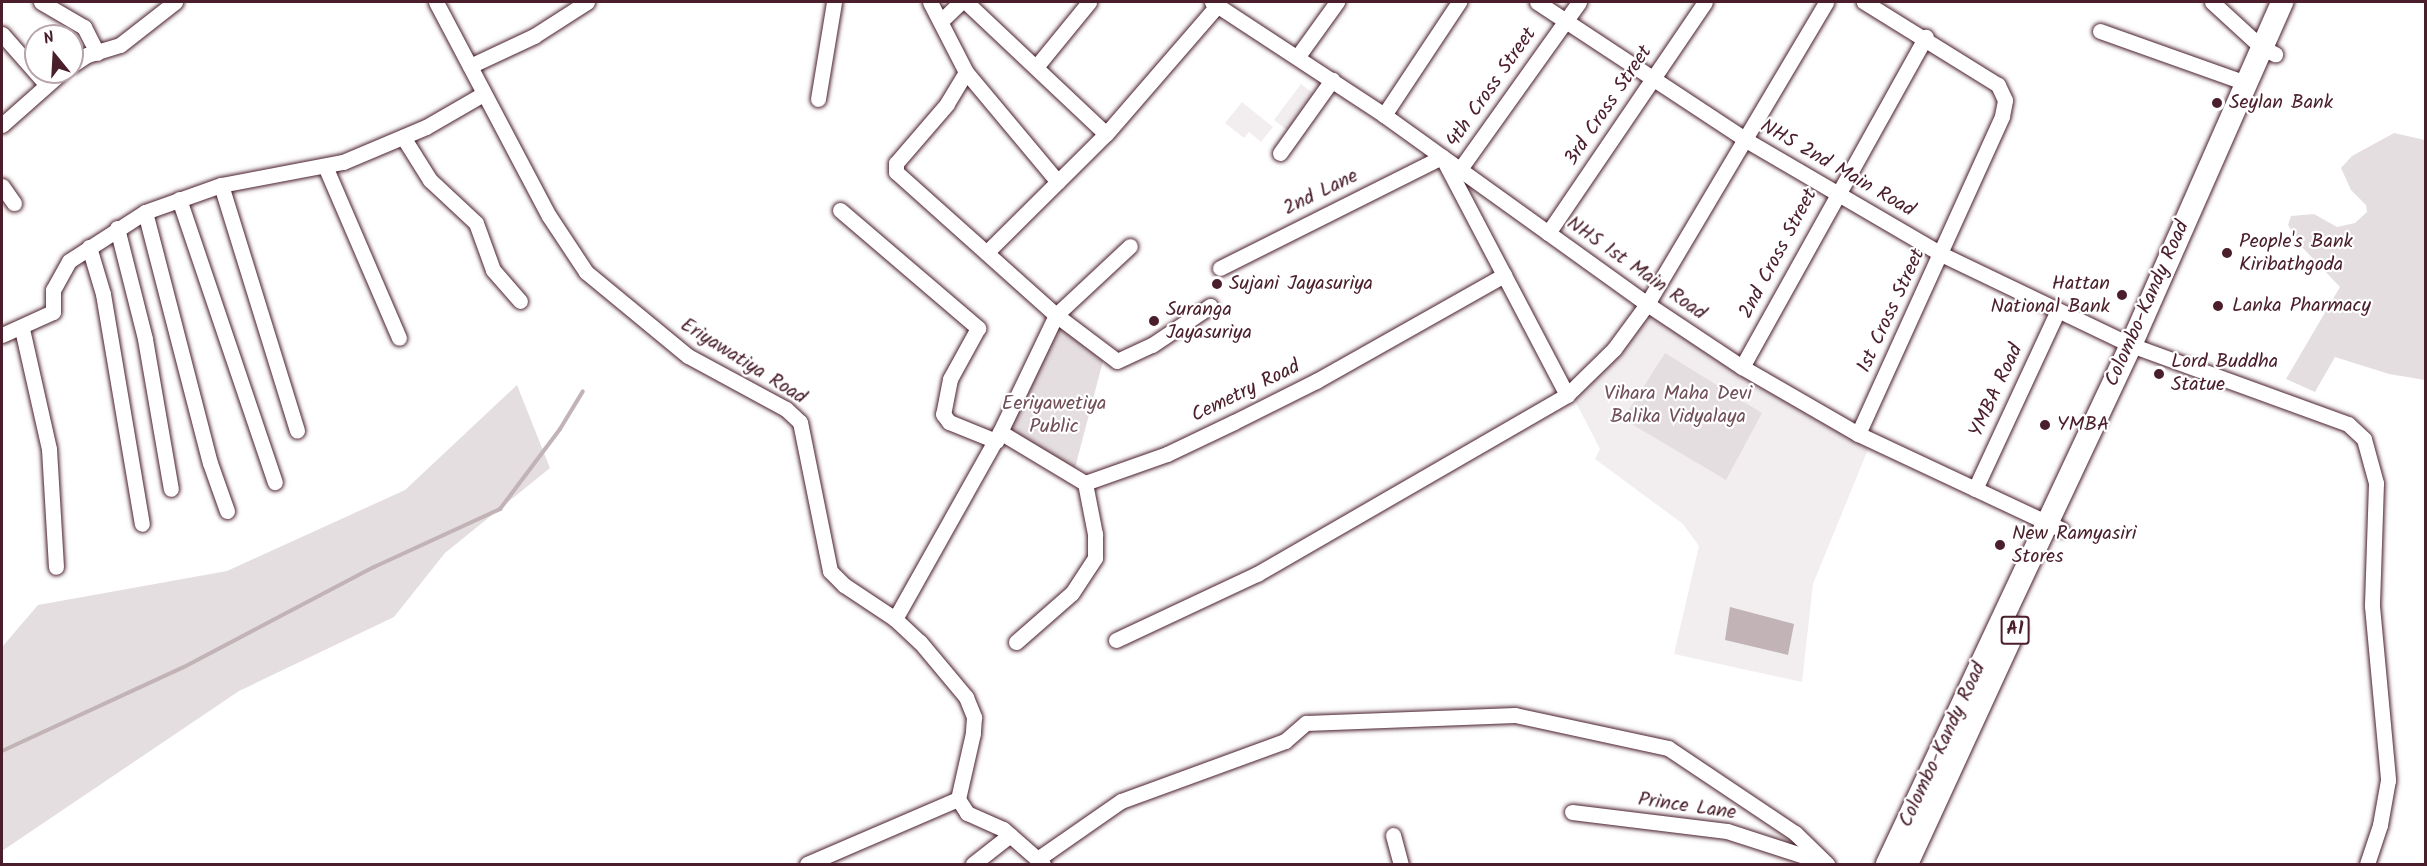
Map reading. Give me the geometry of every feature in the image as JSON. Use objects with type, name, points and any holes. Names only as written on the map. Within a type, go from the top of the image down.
[{"type":"highway","name":"Colombo-Kandy Road","points":[[1887,864],[2054,526],[2138,348],[2268,50],[2282,2]]},
{"type":"highway","name":"Colombo-Kandy Road","points":[[2138,348],[2246,82],[2299,2]]},
{"type":"highway","name":"Colombo-Kandy Road","points":[[1907,864],[2054,526]]},
{"type":"street","points":[[41,2],[84,27],[97,53]]},
{"type":"street","points":[[84,59],[120,45],[175,2]]},
{"type":"street","name":"Eriyawatiya Road","points":[[436,2],[549,216],[586,272],[688,356],[786,409],[800,422],[830,571],[844,585],[895,619],[920,642],[966,697],[974,717],[958,799]]},
{"type":"street","points":[[470,66],[534,36],[587,2]]},
{"type":"street","points":[[819,99],[834,2]]},
{"type":"street","points":[[930,2],[966,72],[1058,182]]},
{"type":"street","points":[[941,21],[961,2]]},
{"type":"street","points":[[966,2],[1106,135]]},
{"type":"street","points":[[1035,67],[1089,2]]},
{"type":"street","points":[[1298,56],[1336,2]]},
{"type":"street","points":[[1384,114],[1460,2]]},
{"type":"street","name":"NHS 2nd Main Road","points":[[1537,2],[1746,140],[1941,254],[2057,312],[2138,348],[2348,424],[2364,439],[2376,483],[2372,606],[2388,780],[2380,825],[2367,864]]},
{"type":"street","name":"4th Cross Street","points":[[1460,169],[1578,2]]},
{"type":"street","name":"3rd Cross Street","points":[[1548,233],[1705,2]]},
{"type":"street","points":[[1116,640],[1257,574],[1567,395],[1614,349],[1647,304],[1826,2]]},
{"type":"street","name":"1st Cross Street","points":[[1858,434],[2002,116],[2005,100],[1998,85],[1926,37],[1864,2]]},
{"type":"street","points":[[2212,2],[2268,50]]},
{"type":"street","points":[[988,251],[1106,135],[1215,4]]},
{"type":"street","name":"NHS 1st Main Road","points":[[1215,4],[1384,114],[1647,304],[1742,366],[1858,434],[2054,526]]},
{"type":"street","points":[[2100,31],[2246,82]]},
{"type":"street","points":[[2,34],[24,59]]},
{"type":"street","name":"2nd Cross Street","points":[[1742,366],[1836,192],[1926,37]]},
{"type":"street","points":[[966,72],[946,104],[896,163],[896,172],[988,251],[1056,315],[1117,361],[1152,345],[1210,306]]},
{"type":"street","points":[[1280,153],[1332,80]]},
{"type":"street","points":[[2,125],[46,84]]},
{"type":"street","points":[[2,335],[22,328],[53,312],[53,290],[69,261],[145,212],[221,185],[343,162],[403,137],[483,94]]},
{"type":"street","points":[[403,137],[430,180],[476,223],[493,270],[520,302]]},
{"type":"street","points":[[1442,158],[1567,395]]},
{"type":"street","name":"2nd Lane","points":[[1220,268],[1442,158]]},
{"type":"street","points":[[325,166],[399,338]]},
{"type":"street","points":[[221,185],[297,430]]},
{"type":"street","points":[[2,186],[14,203]]},
{"type":"street","points":[[179,199],[275,482]]},
{"type":"street","points":[[840,210],[978,328],[951,379],[943,414],[949,422],[998,436],[1085,483],[1095,534],[1095,558],[1072,593],[1016,642]]},
{"type":"street","points":[[145,212],[210,463],[227,511]]},
{"type":"street","points":[[117,228],[145,339],[171,489]]},
{"type":"street","points":[[895,619],[998,436],[1056,315],[1130,246]]},
{"type":"street","points":[[89,247],[103,294],[142,524]]},
{"type":"street","name":"Cemetry Road","points":[[1085,483],[1167,454],[1234,422],[1316,381],[1504,275]]},
{"type":"street","name":"YMBA Road","points":[[1975,489],[2057,312]]},
{"type":"street","points":[[22,328],[49,448],[56,567]]},
{"type":"street","points":[[807,864],[958,799],[967,813],[1010,835],[1041,861],[1120,801],[1285,741],[1306,723],[1515,715],[1668,748],[1795,833],[1828,864]]},
{"type":"street","name":"Prince Lane","points":[[1572,813],[1727,831],[1828,864]]},
{"type":"street","points":[[973,864],[1010,835]]},
{"type":"street","points":[[1393,835],[1401,864]]},
{"type":"shaded area","points":[[1301,84],[1314,94],[1287,130],[1274,120]]},
{"type":"shaded area","points":[[1242,102],[1273,127],[1261,142],[1249,132],[1244,138],[1225,123]]},
{"type":"shaded area","name":"Vihara Maha Devi Balika Vidyalaya","points":[[1647,307],[1869,447],[1813,584],[1802,682],[1674,654],[1699,546],[1683,524],[1595,459],[1600,449],[1570,391]]},
{"type":"shaded area","points":[[1730,607],[1794,624],[1788,655],[1725,640]]},
{"type":"green space","points":[[2394,133],[2425,140],[2425,380],[2389,374],[2335,357],[2315,392],[2286,379],[2340,287],[2301,246],[2288,225],[2291,216],[2314,214],[2337,227],[2355,223],[2367,212],[2366,205],[2351,190],[2341,168],[2352,156]]},
{"type":"green space","name":"Eeriyawetiya Public","points":[[1058,326],[1103,361],[1075,468],[1009,432]]},
{"type":"green space","name":"Vihara Maha Devi Balika Vidyalaya","points":[[1665,353],[1762,413],[1726,480],[1623,419]]},
{"type":"green space","points":[[517,385],[550,468],[445,553],[394,617],[239,691],[2,851],[2,647],[38,605],[227,571],[405,490]]},
{"type":"waterway","points":[[2,751],[184,667],[374,567],[500,509],[560,429],[583,391]]},
{"type":"place","name":"Seylan Bank","points":[[2217,103]]},
{"type":"place","name":"People's Bank Kiribathgoda","points":[[2227,253]]},
{"type":"place","name":"Sujani Jayasuriya","points":[[1217,284]]},
{"type":"place","name":"Hattan National Bank","points":[[2122,295]]},
{"type":"place","name":"Lanka Pharmacy","points":[[2218,306]]},
{"type":"place","name":"Suranga Jayasuriya","points":[[1154,321]]},
{"type":"place","name":"Lord Buddha Statue","points":[[2159,374]]},
{"type":"place","name":"YMBA","points":[[2045,425]]},
{"type":"place","name":"New Ramyasiri Stores","points":[[2000,545]]}]
